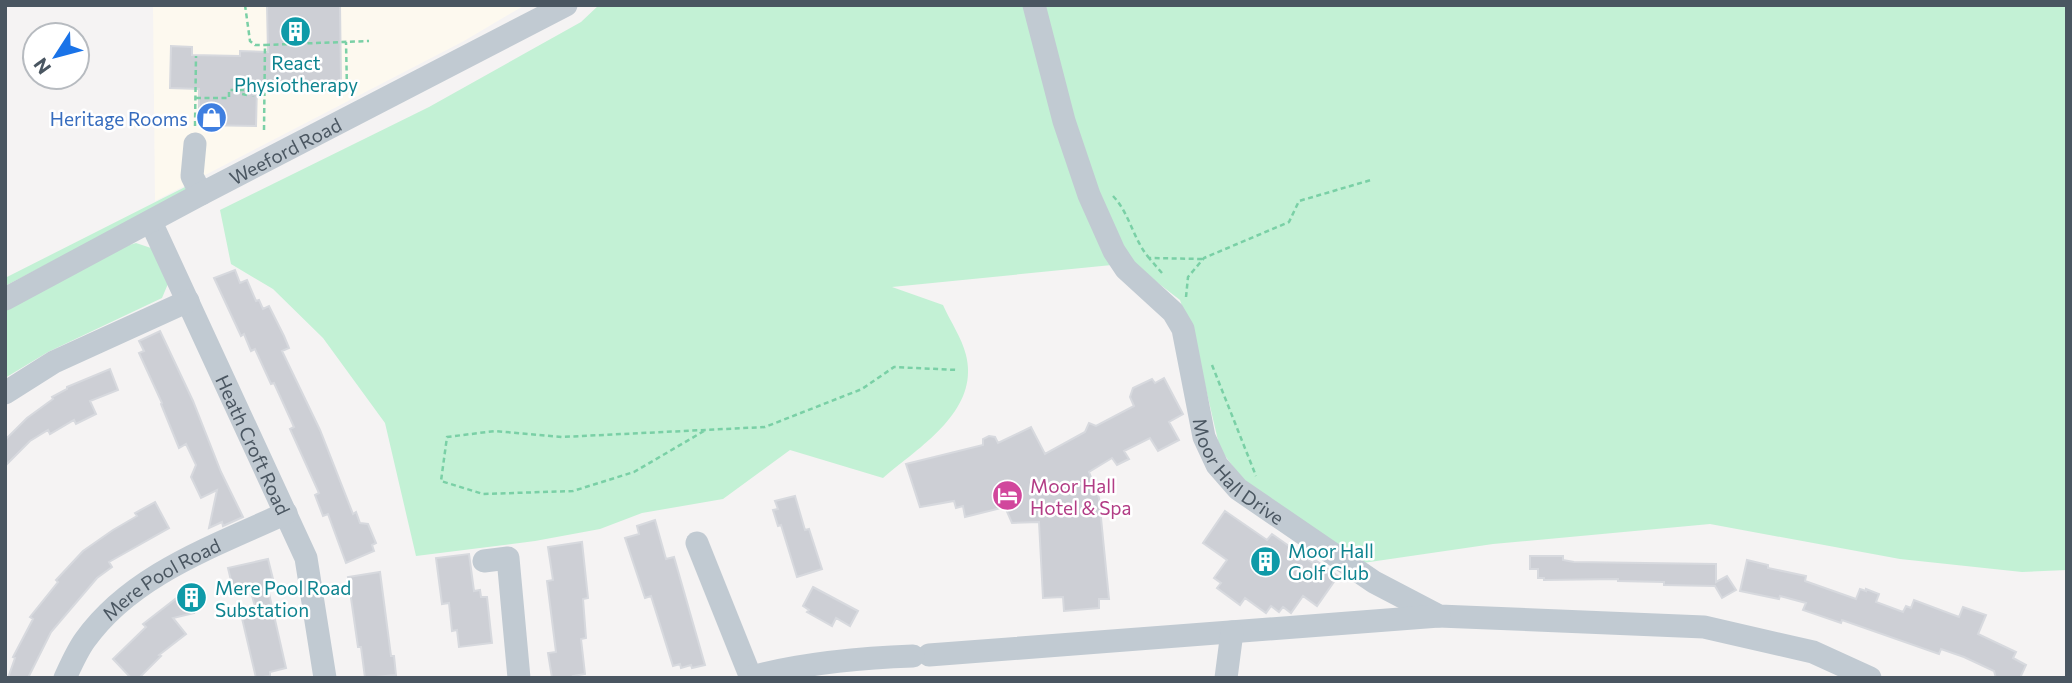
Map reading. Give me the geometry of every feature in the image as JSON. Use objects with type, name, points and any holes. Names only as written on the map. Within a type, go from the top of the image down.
[{"type":"street","name":"Weeford Road","points":[[5,299],[566,5]]},
{"type":"street","name":"Moor Hall Drive","points":[[1034,5],[1064,121],[1089,195],[1114,251],[1126,269],[1173,312],[1183,328],[1196,400],[1208,446],[1217,465],[1238,489],[1374,582],[1439,616],[1704,627],[1813,652],[1870,678]]},
{"type":"street","points":[[195,144],[192,176],[201,194]]},
{"type":"street","name":"Heath Croft Road","points":[[151,222],[306,558],[326,678]]},
{"type":"street","points":[[5,393],[54,362],[188,301]]},
{"type":"street","name":"Mere Pool Road","points":[[65,678],[85,640],[132,591],[166,570],[286,513]]},
{"type":"street","points":[[697,543],[751,677],[783,668],[824,662],[1439,616]]},
{"type":"street","points":[[484,561],[519,556],[519,678]]},
{"type":"street","points":[[1226,678],[1233,632]]},
{"type":"path","points":[[245,5],[250,41],[265,45],[369,41]]},
{"type":"path","points":[[196,97],[229,98],[229,90],[347,90],[346,42]]},
{"type":"path","points":[[264,130],[265,45]]},
{"type":"path","points":[[195,144],[196,56]]},
{"type":"path","points":[[248,90],[247,94],[242,94],[242,86],[253,87],[253,97]]},
{"type":"path","points":[[1149,258],[1203,259],[1289,222],[1299,201],[1370,180]]},
{"type":"path","points":[[1112,196],[1124,207],[1139,246],[1165,277]]},
{"type":"path","points":[[1180,296],[1188,305],[1185,290],[1188,277],[1203,259]]},
{"type":"path","points":[[1208,356],[1253,469],[1265,491],[1265,508]]},
{"type":"path","points":[[704,431],[634,472],[573,491],[483,494],[441,481],[447,437],[495,431],[562,437],[765,427],[862,389],[894,367],[958,370]]},
{"type":"shaded area","points":[[153,5],[525,5],[464,41],[155,201]]},
{"type":"green space","points":[[599,5],[2067,5],[2067,570],[2022,572],[1900,559],[1710,524],[1493,544],[1356,564],[1252,492],[1220,449],[1199,359],[1180,300],[1132,263],[892,287],[943,305],[964,349],[968,375],[964,393],[943,426],[883,478],[790,450],[723,499],[642,513],[600,529],[535,541],[416,556],[385,423],[323,338],[273,289],[231,264],[220,210],[429,107],[581,22]]},
{"type":"green space","points":[[187,186],[188,191],[5,286],[5,278]]},
{"type":"green space","points":[[136,243],[151,248],[170,279],[162,298],[48,352],[5,378],[5,309]]},
{"type":"building","points":[[267,5],[340,5],[341,82],[257,86],[256,126],[199,125],[199,89],[170,88],[171,46],[192,47],[192,55],[240,56],[240,51],[268,52]]},
{"type":"building","points":[[235,270],[240,283],[247,280],[256,301],[259,300],[263,309],[269,306],[284,336],[289,348],[282,351],[320,430],[353,514],[356,512],[360,523],[368,524],[376,543],[372,545],[374,551],[346,563],[328,514],[323,516],[315,495],[319,493],[290,429],[294,427],[274,383],[271,384],[255,349],[251,351],[244,334],[241,336],[214,278]]},
{"type":"building","points":[[160,331],[243,517],[223,526],[222,522],[209,528],[217,490],[201,498],[191,477],[196,465],[186,444],[179,448],[139,353],[144,351],[139,341]]},
{"type":"building","points":[[110,369],[118,390],[90,401],[96,414],[76,424],[74,420],[50,434],[48,430],[30,441],[5,466],[5,440],[27,418],[67,387]]},
{"type":"building","name":"Moor Hall Hotel & Spa","points":[[1164,378],[1183,414],[1169,422],[1179,440],[1158,451],[1150,438],[1124,451],[1129,459],[1117,465],[1112,458],[1089,472],[1099,498],[1109,599],[1099,599],[1099,608],[1064,611],[1063,597],[1043,598],[1039,522],[1012,523],[1005,507],[965,517],[963,506],[956,508],[954,501],[920,507],[906,464],[983,445],[983,439],[989,436],[995,437],[998,443],[1031,427],[1045,454],[1085,432],[1089,423],[1096,426],[1134,406],[1130,397],[1133,388],[1152,379],[1155,383]]},
{"type":"building","points":[[795,496],[805,530],[809,529],[822,569],[797,577],[781,525],[778,526],[773,510],[778,509],[775,501]]},
{"type":"building","points":[[155,502],[169,528],[109,562],[112,567],[97,578],[51,632],[28,678],[8,678],[15,658],[13,657],[33,619],[30,617],[58,582],[56,580],[83,551],[137,516],[135,513]]},
{"type":"building","name":"Moor Hall Golf Club","points":[[1225,511],[1267,540],[1272,534],[1313,563],[1315,560],[1338,576],[1317,606],[1303,596],[1291,613],[1283,607],[1279,612],[1271,606],[1266,613],[1245,598],[1240,605],[1217,588],[1221,583],[1214,578],[1227,560],[1203,543]]},
{"type":"building","points":[[655,520],[666,559],[674,557],[705,665],[692,668],[691,665],[681,668],[680,664],[673,666],[651,596],[645,598],[625,538],[639,534],[637,526]]},
{"type":"building","points":[[582,542],[588,598],[583,599],[586,638],[581,639],[585,674],[573,676],[574,678],[552,678],[548,653],[556,652],[547,581],[553,580],[548,547]]},
{"type":"building","points":[[469,554],[474,591],[480,590],[481,597],[487,597],[492,643],[459,647],[457,630],[452,631],[449,603],[442,604],[436,558]]},
{"type":"building","points":[[1530,556],[1563,556],[1563,560],[1574,562],[1716,564],[1716,582],[1727,576],[1736,590],[1722,598],[1715,586],[1664,585],[1664,582],[1618,579],[1544,580],[1538,578],[1538,569],[1530,569]]},
{"type":"building","points":[[268,559],[275,587],[268,589],[286,668],[270,672],[270,676],[256,678],[241,614],[256,610],[249,585],[233,589],[228,568]]},
{"type":"building","points":[[1747,560],[1768,565],[1768,568],[1806,576],[1805,581],[1856,599],[1860,589],[1866,589],[1879,594],[1876,602],[1903,612],[1906,606],[1911,608],[1914,600],[1959,617],[1963,607],[1986,615],[1978,634],[2016,652],[2013,658],[2026,665],[2020,678],[1996,678],[1994,671],[1964,657],[1941,649],[1939,654],[1842,620],[1841,623],[1803,610],[1806,603],[1780,596],[1779,599],[1740,591]]},
{"type":"building","points":[[380,572],[396,675],[365,678],[348,577]]},
{"type":"building","points":[[813,587],[858,611],[850,626],[836,618],[832,626],[807,612],[809,610],[803,606]]},
{"type":"building","points":[[198,590],[201,603],[192,605],[194,613],[173,618],[186,634],[159,655],[161,656],[139,678],[131,678],[113,659],[146,627],[143,624],[183,593]]},
{"type":"place","name":"React Physiotherapy","points":[[296,31]]},
{"type":"place","name":"Heritage Rooms","points":[[211,118]]},
{"type":"place","name":"Moor Hall Hotel & Spa","points":[[1007,496]]},
{"type":"place","name":"Moor Hall Golf Club","points":[[1265,561]]},
{"type":"place","name":"Mere Pool Road Substation","points":[[192,598]]}]
